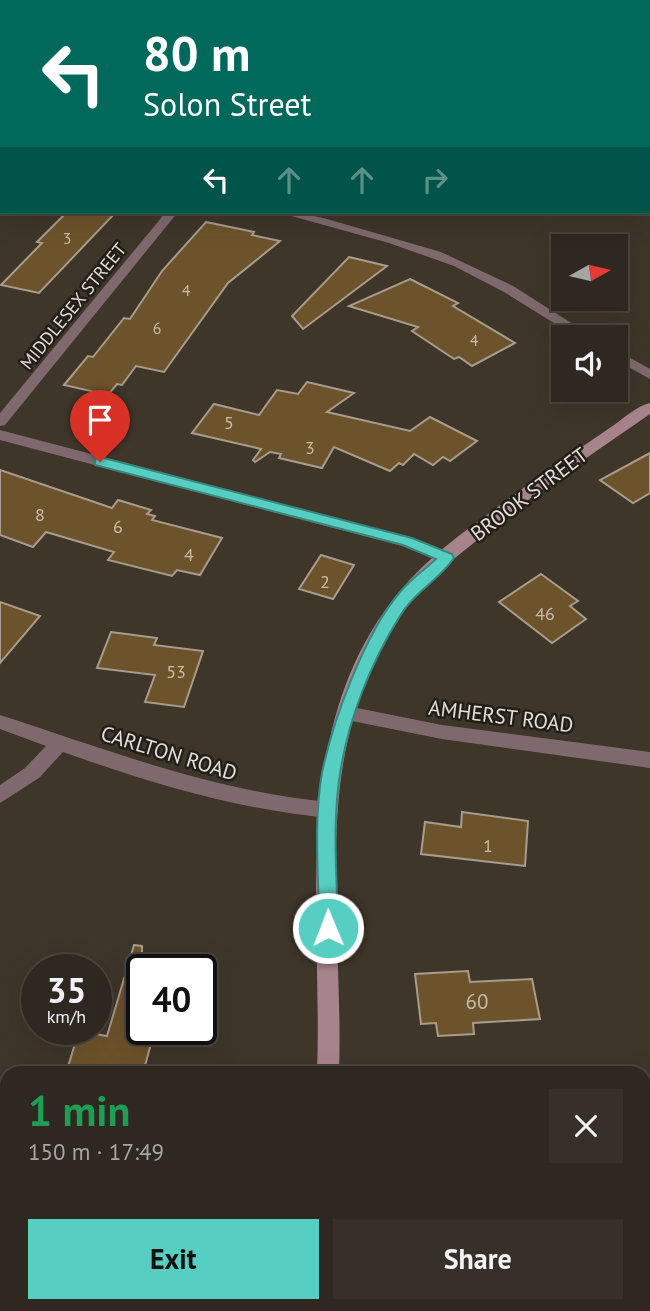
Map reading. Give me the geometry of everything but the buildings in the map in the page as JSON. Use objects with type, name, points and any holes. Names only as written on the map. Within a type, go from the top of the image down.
[{"type":"street","name":"MIDDLESEX STREET","points":[[0,422],[170,214]]},
{"type":"street","points":[[291,214],[380,237],[458,263],[567,325]]},
{"type":"street","points":[[628,361],[650,375]]},
{"type":"street","name":"BROOK STREET","points":[[328,1066],[328,810],[331,773],[347,713],[370,656],[406,594],[538,484],[650,407]]},
{"type":"street","points":[[0,435],[407,542],[447,558]]},
{"type":"street","name":"AMHERST ROAD","points":[[347,713],[413,727],[650,760]]},
{"type":"street","name":"CARLTON ROAD","points":[[0,722],[220,794],[272,805],[328,810]]},
{"type":"street","points":[[0,794],[32,774],[60,743]]},
{"type":"route","points":[[100,462],[423,546],[447,558],[406,594],[393,613],[370,656],[347,713],[331,773],[327,846],[328,928]]}]
